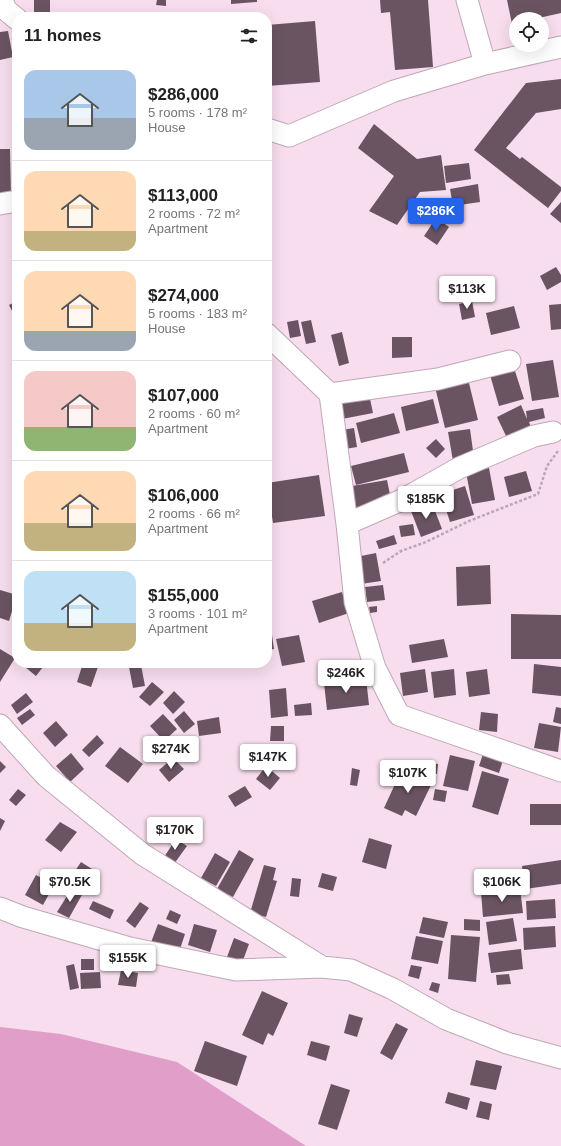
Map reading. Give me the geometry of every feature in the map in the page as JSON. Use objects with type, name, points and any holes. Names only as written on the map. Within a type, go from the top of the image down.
[{"type":"street","points":[[2,0],[6,10],[12,14]]},
{"type":"street","points":[[467,0],[484,64]]},
{"type":"street","points":[[272,131],[289,136],[394,91],[484,64],[561,47]]},
{"type":"street","points":[[0,204],[12,202]]},
{"type":"street","points":[[272,339],[330,394],[347,524],[355,602],[375,668],[399,715],[561,771]]},
{"type":"street","points":[[330,394],[438,379],[510,361]]},
{"type":"street","points":[[347,524],[404,499],[459,468],[534,436],[553,432]]},
{"type":"street","points":[[0,725],[46,776],[142,854],[322,967]]},
{"type":"street","points":[[0,908],[23,917],[130,948],[236,970],[322,967],[351,970],[393,989],[446,1019],[507,1043],[561,1058]]},
{"type":"path","points":[[383,563],[401,551],[426,542],[469,521],[538,494],[547,466],[558,453],[560,442],[553,432]]},
{"type":"shaded area","points":[[0,1027],[61,1034],[177,1062],[306,1146],[0,1146]]},
{"type":"building","points":[[34,0],[50,0],[50,12],[34,12]]},
{"type":"building","points":[[157,0],[166,0],[166,6],[156,5]]},
{"type":"building","points":[[231,0],[257,0],[257,2],[231,4]]},
{"type":"building","points":[[380,0],[428,0],[433,67],[395,70],[390,12],[381,13]]},
{"type":"building","points":[[507,0],[561,0],[561,13],[549,16],[549,12],[510,12]]},
{"type":"building","points":[[315,21],[320,82],[272,86],[272,25]]},
{"type":"building","points":[[8,31],[12,57],[0,60],[0,32]]},
{"type":"building","points":[[561,79],[561,109],[536,113],[506,148],[520,159],[522,157],[561,187],[561,191],[548,208],[474,150],[526,83]]},
{"type":"building","points":[[374,124],[417,159],[441,155],[446,190],[420,192],[397,225],[369,211],[394,176],[358,148]]},
{"type":"building","points":[[0,149],[10,149],[11,196],[0,197]]},
{"type":"building","points":[[469,163],[471,179],[446,183],[444,166]]},
{"type":"building","points":[[478,184],[480,202],[453,206],[450,189]]},
{"type":"building","points":[[561,202],[561,223],[550,214]]},
{"type":"building","points":[[436,218],[449,227],[437,245],[424,236]]},
{"type":"building","points":[[556,267],[561,275],[561,282],[547,290],[540,276]]},
{"type":"building","points":[[472,301],[475,317],[462,320],[459,304]]},
{"type":"building","points":[[12,304],[12,311],[9,305]]},
{"type":"building","points":[[561,304],[561,329],[551,330],[549,305]]},
{"type":"building","points":[[514,306],[520,328],[491,335],[486,313]]},
{"type":"building","points":[[298,320],[301,336],[290,338],[287,322]]},
{"type":"building","points":[[311,320],[316,342],[306,344],[301,322]]},
{"type":"building","points":[[342,332],[349,363],[339,366],[331,335]]},
{"type":"building","points":[[392,337],[412,337],[412,357],[392,358]]},
{"type":"building","points":[[553,360],[559,397],[532,401],[526,364]]},
{"type":"building","points":[[514,368],[524,399],[499,406],[490,375]]},
{"type":"building","points":[[468,379],[478,420],[445,428],[435,387]]},
{"type":"building","points":[[369,394],[373,413],[342,419],[338,400]]},
{"type":"building","points":[[433,399],[439,423],[406,431],[401,407]]},
{"type":"building","points":[[521,405],[527,419],[526,411],[543,408],[545,418],[529,422],[531,427],[507,438],[497,417]]},
{"type":"building","points":[[394,413],[400,433],[361,443],[356,423]]},
{"type":"building","points":[[354,428],[357,447],[345,449],[342,430]]},
{"type":"building","points":[[470,429],[474,458],[453,461],[448,432]]},
{"type":"building","points":[[436,439],[445,449],[436,458],[426,448]]},
{"type":"building","points":[[404,453],[409,472],[356,485],[351,466]]},
{"type":"building","points":[[489,468],[495,500],[472,504],[466,472]]},
{"type":"building","points":[[526,471],[532,491],[509,497],[504,477]]},
{"type":"building","points":[[319,475],[325,516],[273,523],[272,482]]},
{"type":"building","points":[[387,480],[392,504],[357,511],[352,486]]},
{"type":"building","points":[[465,486],[474,515],[450,522],[441,494]]},
{"type":"building","points":[[432,503],[442,529],[421,537],[411,511]]},
{"type":"building","points":[[413,524],[415,535],[401,537],[399,526]]},
{"type":"building","points":[[394,535],[397,544],[379,549],[376,541]]},
{"type":"building","points":[[376,553],[381,581],[361,584],[356,557]]},
{"type":"building","points":[[490,565],[491,604],[457,606],[456,567]]},
{"type":"building","points":[[383,585],[385,600],[367,602],[365,587]]},
{"type":"building","points":[[0,590],[12,594],[12,611],[9,621],[0,618]]},
{"type":"building","points":[[342,592],[349,613],[319,623],[312,601]]},
{"type":"building","points":[[377,606],[377,612],[370,613],[369,607]]},
{"type":"building","points":[[511,614],[561,615],[561,659],[511,659]]},
{"type":"building","points":[[272,635],[274,649],[272,649]]},
{"type":"building","points":[[299,635],[305,662],[282,666],[276,639]]},
{"type":"building","points":[[444,639],[448,657],[412,663],[409,645]]},
{"type":"building","points":[[0,649],[12,656],[12,663],[0,682]]},
{"type":"building","points":[[534,664],[561,667],[561,696],[532,693]]},
{"type":"building","points":[[26,668],[42,668],[36,676]]},
{"type":"building","points":[[81,668],[98,668],[91,687],[77,682]]},
{"type":"building","points":[[129,668],[142,668],[145,686],[133,688]]},
{"type":"building","points":[[425,669],[428,692],[403,696],[400,673]]},
{"type":"building","points":[[454,669],[456,695],[434,698],[431,672]]},
{"type":"building","points":[[487,669],[490,694],[469,697],[466,672]]},
{"type":"building","points":[[366,678],[369,705],[327,710],[324,683]]},
{"type":"building","points":[[152,682],[164,692],[150,706],[139,697]]},
{"type":"building","points":[[286,688],[288,716],[271,718],[269,690]]},
{"type":"building","points":[[174,691],[185,702],[173,714],[163,703]]},
{"type":"building","points":[[26,693],[33,702],[17,714],[11,705]]},
{"type":"building","points":[[311,703],[312,715],[295,716],[294,705]]},
{"type":"building","points":[[556,707],[561,708],[561,724],[553,722]]},
{"type":"building","points":[[30,709],[35,715],[22,725],[17,718]]},
{"type":"building","points":[[184,711],[195,724],[184,733],[174,720]]},
{"type":"building","points":[[481,712],[498,714],[497,732],[479,730]]},
{"type":"building","points":[[163,714],[177,729],[164,741],[150,726]]},
{"type":"building","points":[[219,717],[221,733],[199,736],[197,721]]},
{"type":"building","points":[[56,721],[68,735],[55,747],[43,733]]},
{"type":"building","points":[[539,723],[561,727],[558,752],[534,748]]},
{"type":"building","points":[[271,726],[284,726],[284,741],[270,741]]},
{"type":"building","points":[[97,735],[104,743],[89,757],[82,750]]},
{"type":"building","points":[[120,747],[143,764],[128,783],[105,766]]},
{"type":"building","points":[[484,751],[504,757],[499,773],[479,766]]},
{"type":"building","points":[[71,753],[84,769],[70,782],[56,766]]},
{"type":"building","points":[[450,755],[475,761],[468,791],[443,786]]},
{"type":"building","points":[[173,758],[184,769],[169,782],[159,770]]},
{"type":"building","points":[[0,761],[6,767],[0,773]]},
{"type":"building","points":[[420,763],[438,764],[437,774],[419,773]]},
{"type":"building","points":[[266,766],[280,778],[270,790],[256,779]]},
{"type":"building","points":[[352,768],[360,770],[357,786],[350,785]]},
{"type":"building","points":[[402,769],[432,783],[416,816],[405,810],[402,816],[384,808]]},
{"type":"building","points":[[482,771],[509,779],[498,815],[472,807]]},
{"type":"building","points":[[245,786],[252,797],[235,807],[228,796]]},
{"type":"building","points":[[18,789],[26,795],[16,806],[9,800]]},
{"type":"building","points":[[435,789],[447,791],[445,802],[433,800]]},
{"type":"building","points":[[530,804],[561,804],[561,825],[530,825]]},
{"type":"building","points":[[0,818],[5,821],[0,831]]},
{"type":"building","points":[[60,822],[77,832],[61,852],[45,840]]},
{"type":"building","points":[[369,838],[392,845],[386,869],[362,862]]},
{"type":"building","points":[[176,839],[187,846],[174,864],[164,857]]},
{"type":"building","points":[[239,850],[254,859],[233,897],[217,889]]},
{"type":"building","points":[[215,853],[230,862],[216,886],[201,878]]},
{"type":"building","points":[[561,860],[561,884],[525,889],[522,866]]},
{"type":"building","points":[[81,862],[92,869],[84,881],[73,874]]},
{"type":"building","points":[[264,865],[276,868],[273,880],[277,881],[266,917],[250,913]]},
{"type":"building","points":[[506,871],[509,885],[498,887],[496,873]]},
{"type":"building","points":[[322,873],[337,877],[333,891],[318,887]]},
{"type":"building","points":[[36,875],[54,885],[43,905],[25,895]]},
{"type":"building","points":[[292,878],[301,879],[299,897],[290,896]]},
{"type":"building","points":[[72,888],[83,893],[69,918],[57,912]]},
{"type":"building","points":[[520,888],[523,913],[483,917],[481,892]]},
{"type":"building","points":[[555,899],[556,918],[527,920],[526,901]]},
{"type":"building","points":[[93,901],[114,910],[110,919],[89,909]]},
{"type":"building","points":[[140,902],[149,908],[135,928],[126,921]]},
{"type":"building","points":[[170,910],[181,915],[177,924],[166,919]]},
{"type":"building","points":[[423,917],[448,922],[444,938],[419,933]]},
{"type":"building","points":[[513,918],[517,941],[489,945],[486,922]]},
{"type":"building","points":[[464,919],[480,920],[480,931],[464,930]]},
{"type":"building","points":[[158,924],[185,934],[178,955],[150,945]]},
{"type":"building","points":[[194,924],[217,930],[210,952],[188,945]]},
{"type":"building","points":[[555,926],[556,947],[524,950],[523,928]]},
{"type":"building","points":[[451,935],[480,937],[476,982],[448,979]]},
{"type":"building","points":[[416,936],[443,941],[438,964],[411,959]]},
{"type":"building","points":[[234,938],[249,944],[242,963],[227,957]]},
{"type":"building","points":[[521,949],[523,969],[491,973],[488,953]]},
{"type":"building","points":[[81,959],[94,959],[94,970],[81,970]]},
{"type":"building","points":[[74,964],[79,988],[70,990],[66,966]]},
{"type":"building","points":[[411,965],[422,967],[419,979],[408,976]]},
{"type":"building","points":[[121,970],[138,973],[136,987],[118,985]]},
{"type":"building","points":[[100,972],[101,988],[81,989],[80,973]]},
{"type":"building","points":[[509,974],[511,984],[497,985],[496,975]]},
{"type":"building","points":[[432,982],[440,984],[438,993],[429,990]]},
{"type":"building","points":[[262,991],[288,1003],[273,1036],[268,1033],[263,1045],[242,1035]]},
{"type":"building","points":[[349,1014],[363,1018],[357,1037],[344,1033]]},
{"type":"building","points":[[396,1023],[408,1029],[392,1060],[380,1053]]},
{"type":"building","points":[[205,1041],[247,1056],[237,1086],[194,1071]]},
{"type":"building","points":[[311,1041],[330,1046],[326,1061],[307,1055]]},
{"type":"building","points":[[476,1060],[502,1066],[496,1090],[470,1085]]},
{"type":"building","points":[[331,1084],[350,1090],[337,1130],[318,1124]]},
{"type":"building","points":[[448,1092],[470,1098],[467,1110],[445,1103]]},
{"type":"building","points":[[480,1101],[492,1104],[489,1120],[476,1117]]}]
